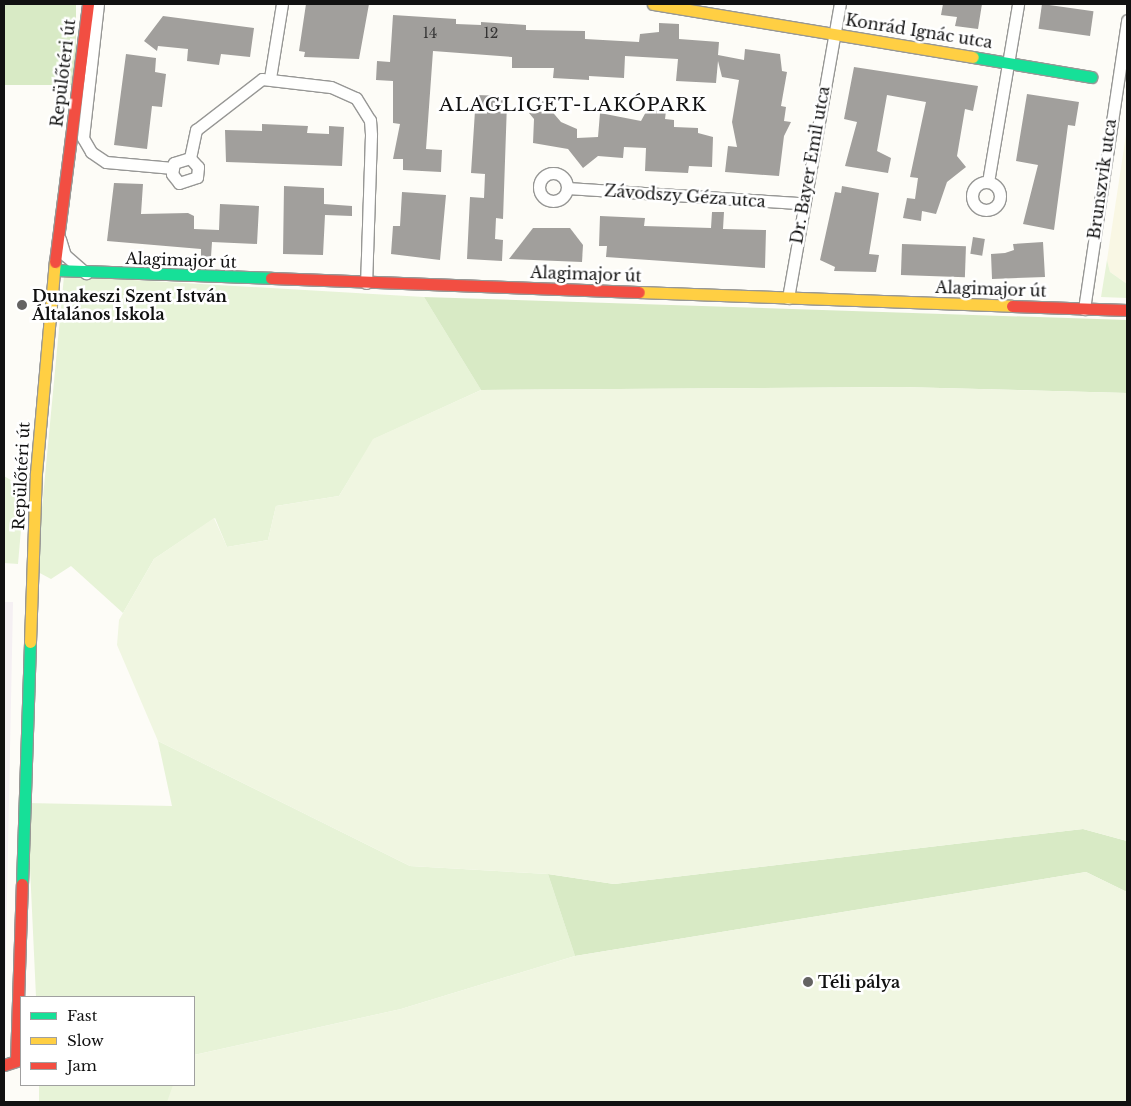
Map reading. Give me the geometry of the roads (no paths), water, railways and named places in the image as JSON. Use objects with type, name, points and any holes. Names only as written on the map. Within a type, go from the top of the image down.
[{"type":"street","name":"Repülőtéri út","points":[[4,1065],[16,1061],[36,473],[55,270],[88,4]]},
{"type":"street","points":[[98,4],[83,138],[90,152],[106,162],[173,168]]},
{"type":"street","points":[[270,78],[282,4]]},
{"type":"street","name":"Konrád Ignác utca","points":[[653,4],[666,4],[1091,77]]},
{"type":"street","name":"Dr. Bayer Emil utca","points":[[788,298],[802,203],[840,4]]},
{"type":"street","points":[[988,182],[1018,4]]},
{"type":"street","name":"Brunszvik utca","points":[[1084,308],[1127,20]]},
{"type":"street","points":[[190,158],[196,130],[252,83],[270,78],[345,91],[365,108],[372,135],[366,283]]},
{"type":"street","points":[[180,158],[190,158],[198,167],[197,177],[186,184],[172,174],[173,168],[180,158]]},
{"type":"street","name":"Závodszy Géza utca","points":[[567,188],[802,203]]},
{"type":"street","points":[[59,235],[65,254],[87,273]]},
{"type":"street","points":[[55,270],[87,273]]},
{"type":"street","name":"Alagimajor út","points":[[87,273],[1127,310]]},
{"type":"place","name":"Dunakeszi Szent István Általános Iskola","points":[[22,305]]},
{"type":"place","name":"Téli pálya","points":[[808,982]]},
{"type":"district","name":"ALAGLIGET-LAKÓPARK","points":[[573,105]]}]
